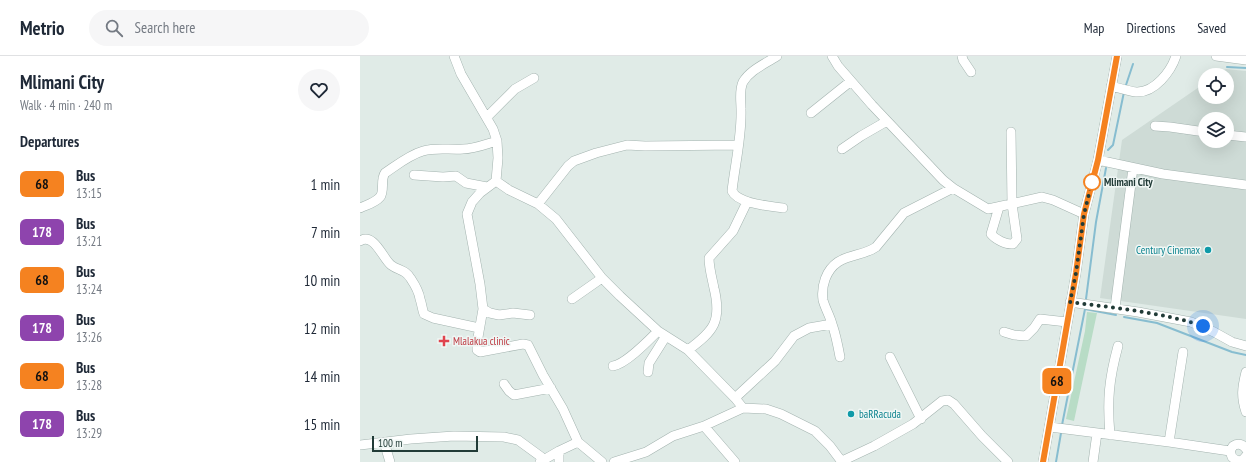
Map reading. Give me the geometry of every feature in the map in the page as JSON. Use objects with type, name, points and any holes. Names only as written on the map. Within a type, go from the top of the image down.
[{"type":"street","points":[[454,56],[461,74],[493,129],[497,141],[498,158],[496,181]]},
{"type":"street","points":[[776,56],[753,70],[744,80],[740,91],[741,120],[732,191],[734,194],[747,202],[783,208]]},
{"type":"street","points":[[832,56],[838,66],[887,121],[935,172],[953,188],[988,209],[1042,197],[1053,200],[1084,214]]},
{"type":"street","points":[[962,56],[962,60],[971,72]]},
{"type":"street","points":[[1043,462],[1076,273],[1084,214],[1098,160],[1117,56]]},
{"type":"street","points":[[1111,86],[1136,92],[1144,90],[1160,81],[1173,66],[1176,56]]},
{"type":"street","points":[[1216,56],[1246,60]]},
{"type":"street","points":[[487,117],[515,89],[534,78]]},
{"type":"street","points":[[810,113],[851,81]]},
{"type":"street","points":[[842,149],[860,136],[887,121]]},
{"type":"street","points":[[1155,126],[1198,131]]},
{"type":"street","points":[[999,206],[991,234],[993,237],[1009,244],[1013,244],[1017,239],[1012,204],[1011,132]]},
{"type":"street","points":[[1234,136],[1246,137]]},
{"type":"street","points":[[360,208],[380,197],[382,192],[382,177],[385,173],[416,153],[425,150],[462,150],[497,141]]},
{"type":"street","points":[[538,204],[568,166],[574,162],[608,149],[627,145],[738,145]]},
{"type":"street","points":[[1098,160],[1133,168],[1246,186]]},
{"type":"street","points":[[1115,308],[1133,168]]},
{"type":"street","points":[[414,175],[443,177],[456,176],[466,183],[487,187]]},
{"type":"street","points":[[496,181],[487,187],[472,202],[467,214],[483,309],[476,347],[477,350],[480,352],[523,344],[528,345],[563,409],[578,442],[602,462]]},
{"type":"street","points":[[496,181],[514,193],[538,204],[556,219],[602,278],[658,331],[688,350],[743,408]]},
{"type":"street","points":[[840,357],[832,324],[824,302],[823,293],[825,280],[834,266],[847,257],[872,250],[904,213],[953,188]]},
{"type":"street","points":[[688,350],[710,333],[718,312],[715,290],[709,268],[709,258],[733,231],[747,202]]},
{"type":"street","points":[[360,240],[367,239],[373,242],[381,250],[390,264],[407,273],[416,286],[424,314],[433,318],[479,328]]},
{"type":"street","points":[[572,299],[602,278]]},
{"type":"street","points":[[1070,302],[1115,308],[1191,322],[1232,342],[1246,346]]},
{"type":"street","points":[[483,309],[490,313],[500,315],[513,313],[530,315]]},
{"type":"street","points":[[1004,332],[1026,336],[1040,319],[1067,322]]},
{"type":"street","points":[[735,398],[775,361],[794,336],[809,328],[832,324]]},
{"type":"street","points":[[613,366],[621,364],[627,360],[658,331]]},
{"type":"street","points":[[648,372],[649,363],[666,336]]},
{"type":"street","points":[[1110,435],[1108,394],[1111,370],[1118,346]]},
{"type":"street","points":[[1169,442],[1183,352]]},
{"type":"street","points":[[890,357],[921,418]]},
{"type":"street","points":[[1246,372],[1242,385],[1242,400],[1246,412]]},
{"type":"street","points":[[504,384],[514,395],[551,388]]},
{"type":"street","points":[[614,462],[646,452],[673,436],[704,426],[743,408],[766,409],[776,412],[815,431],[830,446],[842,462],[913,424],[942,401],[948,400],[954,404],[982,436],[1008,462]]},
{"type":"street","points":[[704,426],[735,462]]},
{"type":"street","points":[[1050,427],[1230,451]]},
{"type":"street","points":[[1093,462],[1097,433]]},
{"type":"street","points":[[360,445],[410,439],[454,436],[504,437],[518,440],[542,461],[578,442]]},
{"type":"street","points":[[384,442],[390,462]]},
{"type":"street","points":[[1230,451],[1234,445],[1245,443]]},
{"type":"street","points":[[559,451],[559,462]]},
{"type":"street","points":[[1230,451],[1232,457],[1237,461],[1242,460],[1246,456]]},
{"type":"shaded area","points":[[1234,70],[1246,71],[1246,319],[1100,298],[1122,140],[1198,88],[1198,104],[1234,104]]},
{"type":"green space","points":[[1087,312],[1097,313],[1074,421],[1066,419],[1085,331]]},
{"type":"waterway","points":[[1125,88],[1133,64]]},
{"type":"waterway","points":[[1227,67],[1246,68]]},
{"type":"waterway","points":[[1108,150],[1113,145],[1124,92]]},
{"type":"waterway","points":[[1086,299],[1096,222],[1106,168]]},
{"type":"waterway","points":[[1062,425],[1085,309],[1116,315]]},
{"type":"waterway","points":[[1124,317],[1157,323],[1232,352],[1246,355]]},
{"type":"waterway","points":[[1056,462],[1061,433]]},
{"type":"bus line","name":"68","points":[[1043,462],[1072,288],[1076,273],[1084,214],[1098,160],[1117,56]]},
{"type":"place","name":"Mlimani City","points":[[1092,182]]},
{"type":"place","name":"Century Cinemax","points":[[1208,250]]},
{"type":"place","name":"Mlalakua clinic","points":[[444,341]]},
{"type":"place","name":"baRRacuda","points":[[851,414]]},
{"type":"route","points":[[1092,182],[1084,214],[1076,273],[1070,302],[1138,312],[1191,322],[1203,326]]}]
